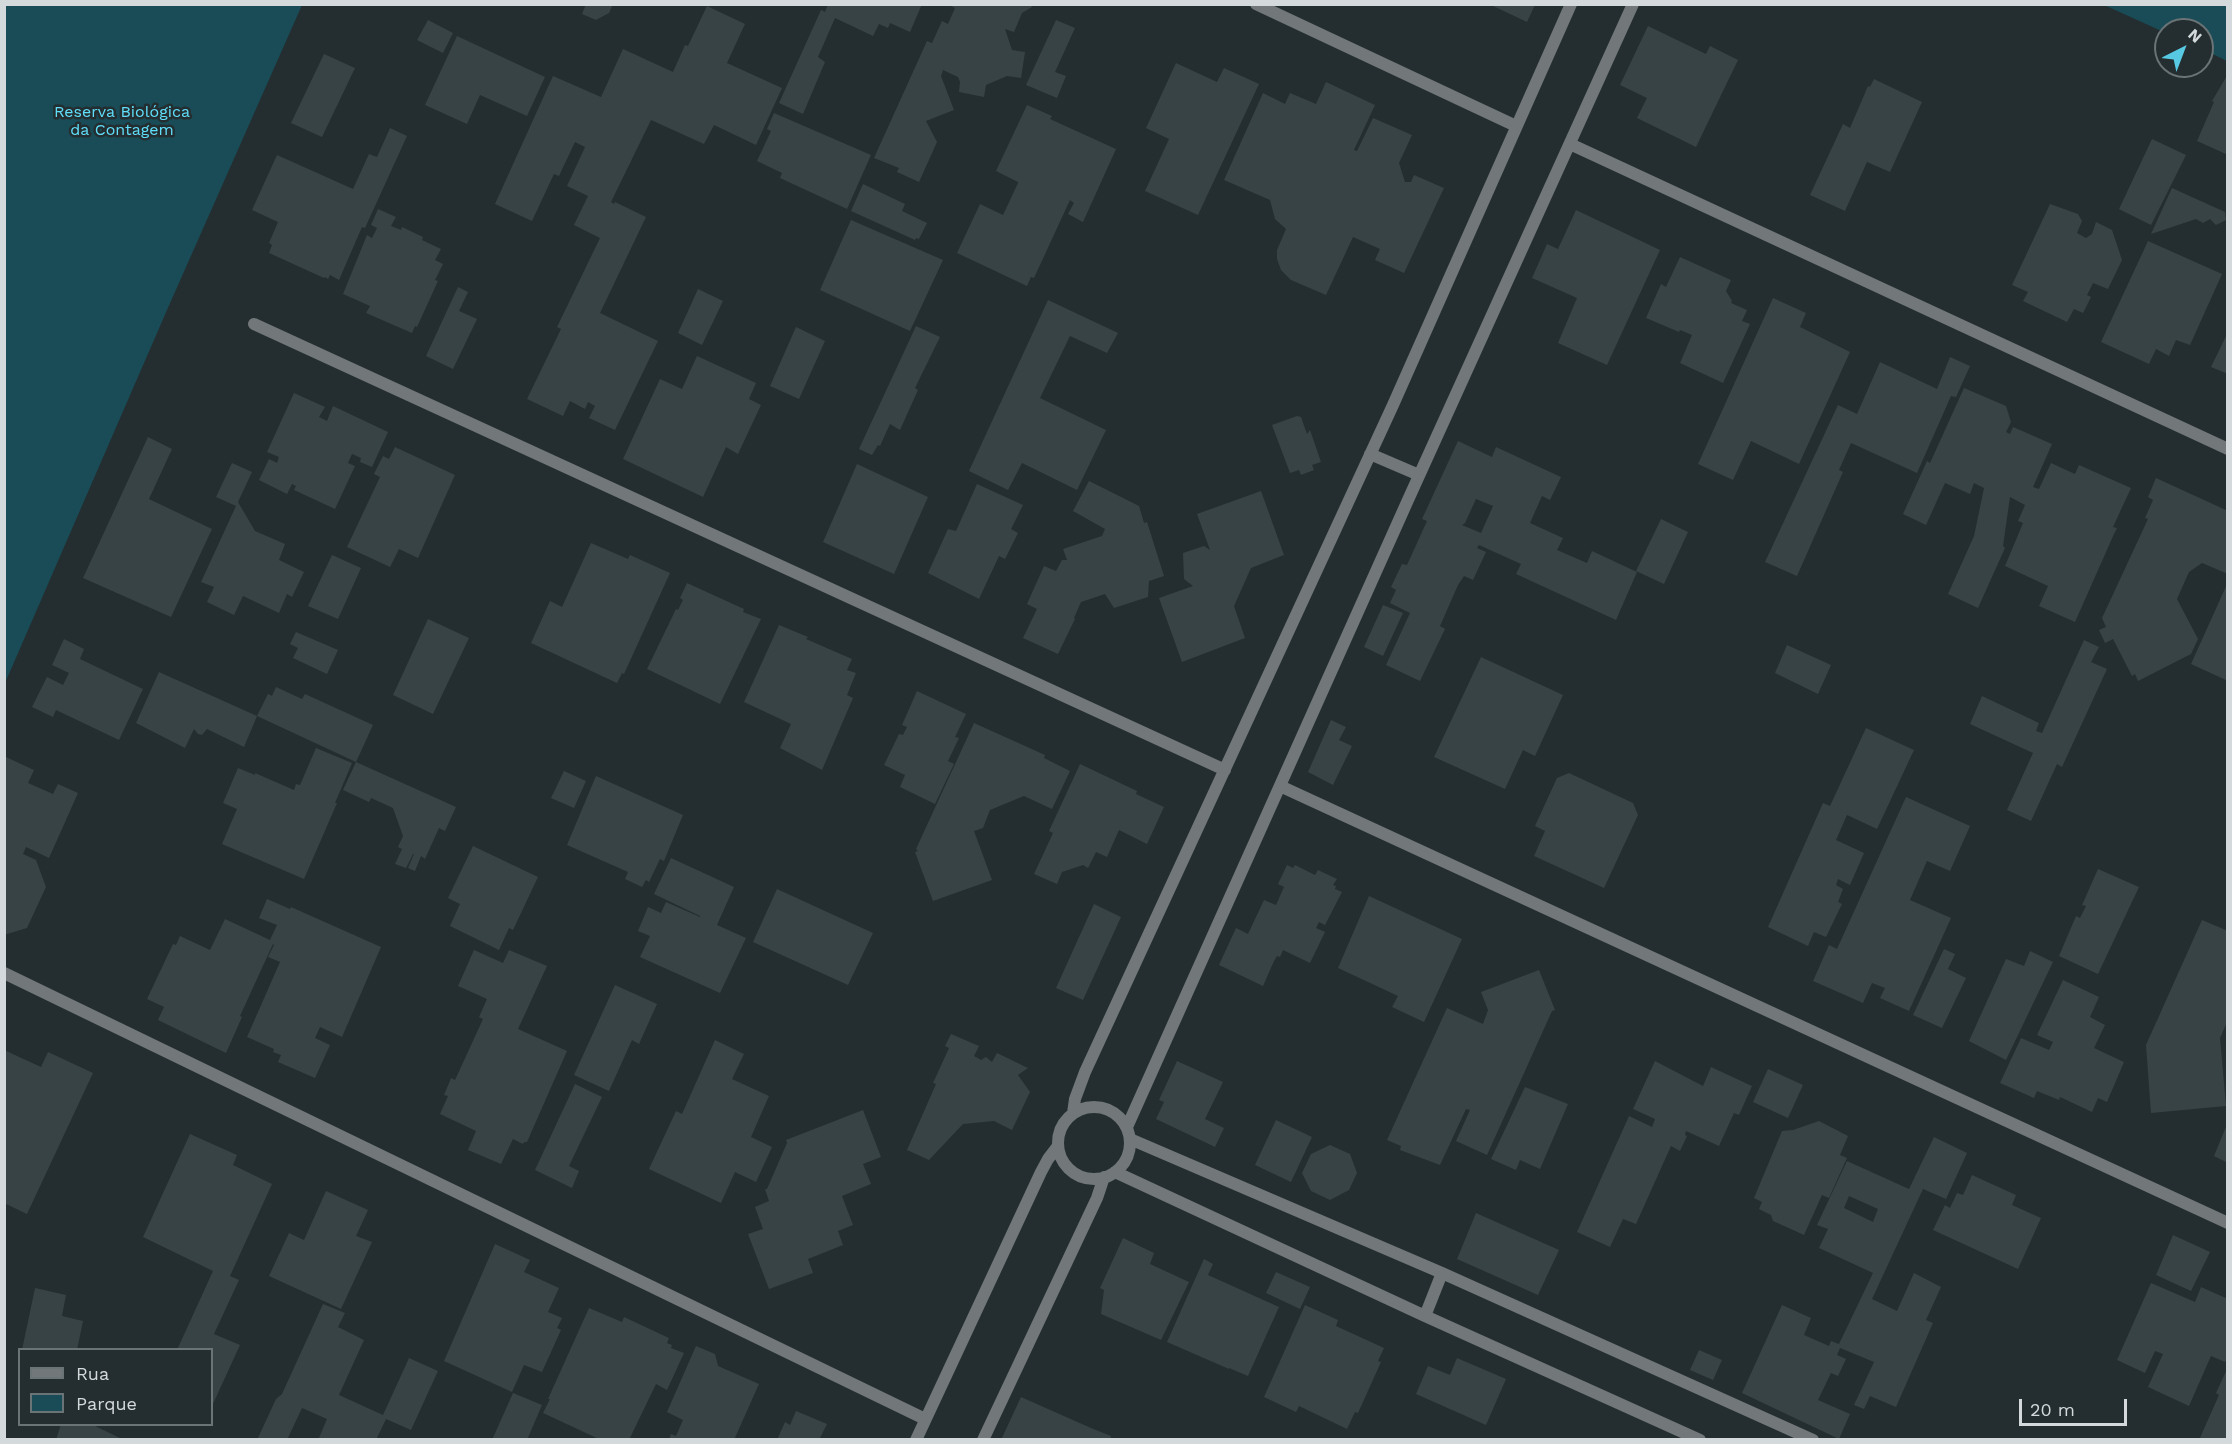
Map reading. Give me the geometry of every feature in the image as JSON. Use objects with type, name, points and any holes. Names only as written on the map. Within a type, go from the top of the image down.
[{"type":"street","points":[[1256,4],[1516,126]]},
{"type":"street","points":[[1072,1113],[1085,1072],[1370,454],[1571,4]]},
{"type":"street","points":[[1128,1133],[1419,475],[1633,4]]},
{"type":"street","points":[[1570,144],[2228,449]]},
{"type":"street","points":[[254,324],[1226,770]]},
{"type":"street","points":[[1370,454],[1419,475]]},
{"type":"street","points":[[1280,786],[2228,1223]]},
{"type":"street","points":[[4,973],[925,1419]]},
{"type":"street","points":[[983,1440],[1097,1198],[1110,1175],[1124,1163],[1129,1151],[1128,1133],[1119,1117],[1109,1110],[1096,1107],[1084,1107],[1072,1113],[1064,1122],[1059,1134],[1058,1146],[1062,1158],[1069,1168],[1079,1175],[1092,1179],[1110,1175],[1150,1190],[1700,1440]]},
{"type":"street","points":[[1128,1133],[1813,1440]]},
{"type":"street","points":[[916,1440],[1041,1172],[1058,1146]]},
{"type":"street","points":[[1425,1316],[1442,1273]]},
{"type":"green space","name":"Reserva Biológica da Contagem","points":[[5,4],[302,5],[5,683]]},
{"type":"green space","points":[[2104,5],[2227,5],[2227,61],[2214,55],[2214,18],[2154,18],[2154,28]]},
{"type":"building","points":[[586,4],[613,4],[609,13],[596,20],[582,14]]},
{"type":"building","points":[[828,4],[922,4],[910,32],[890,23],[888,28],[879,24],[873,36],[835,18],[818,57],[825,62],[803,114],[779,103],[821,10],[825,12]]},
{"type":"building","points":[[947,4],[1031,4],[1032,7],[1022,13],[1014,32],[1005,29],[1012,50],[1025,52],[1021,78],[1007,76],[986,85],[984,97],[959,92],[958,77],[943,70],[941,76],[954,110],[926,121],[937,142],[919,182],[897,172],[899,168],[874,158],[927,41],[932,43],[942,21],[948,24],[955,8]]},
{"type":"building","points":[[1491,5],[1535,5],[1527,22]]},
{"type":"building","points":[[707,6],[745,24],[727,63],[782,88],[756,145],[714,125],[704,144],[651,120],[611,202],[646,217],[600,313],[658,341],[615,430],[589,418],[595,406],[588,402],[585,409],[570,401],[563,416],[527,399],[561,329],[557,327],[600,238],[574,225],[588,196],[567,186],[585,147],[575,142],[559,176],[554,174],[532,221],[495,204],[553,76],[601,97],[623,49],[673,72]]},
{"type":"building","points":[[428,20],[453,33],[443,53],[417,40]]},
{"type":"building","points":[[1056,20],[1075,28],[1055,72],[1066,76],[1057,98],[1026,85]]},
{"type":"building","points":[[1648,26],[1706,54],[1710,46],[1738,60],[1696,147],[1637,118],[1647,98],[1620,85]]},
{"type":"building","points":[[457,36],[545,77],[527,116],[480,95],[467,124],[425,105]]},
{"type":"building","points":[[324,54],[355,68],[322,137],[291,123]]},
{"type":"building","points":[[1176,63],[1217,82],[1224,68],[1259,84],[1198,215],[1145,191],[1169,139],[1146,128]]},
{"type":"building","points":[[2228,74],[2228,155],[2197,141],[2214,102],[2212,101]]},
{"type":"building","points":[[1874,79],[1922,102],[1890,172],[1867,162],[1845,211],[1810,195],[1843,124],[1850,128],[1868,86],[1870,87]]},
{"type":"building","points":[[1326,82],[1375,105],[1354,150],[1357,151],[1373,118],[1412,135],[1399,163],[1405,182],[1411,182],[1414,175],[1444,188],[1404,273],[1375,260],[1380,249],[1353,237],[1326,295],[1291,280],[1281,270],[1277,250],[1286,229],[1275,219],[1270,200],[1224,180],[1263,93],[1285,104],[1290,93],[1316,104]]},
{"type":"building","points":[[1027,105],[1052,116],[1050,119],[1116,149],[1083,222],[1068,214],[1074,203],[1070,200],[1034,278],[1031,277],[1027,286],[957,253],[980,204],[1003,215],[1018,182],[996,171]]},
{"type":"building","points":[[774,113],[871,155],[847,209],[780,178],[782,173],[757,161],[771,131],[767,129]]},
{"type":"building","points":[[390,128],[407,136],[365,228],[362,227],[339,280],[330,275],[328,279],[324,278],[269,253],[272,245],[269,243],[278,222],[252,210],[277,155],[353,189],[369,154],[377,157]]},
{"type":"building","points":[[2152,139],[2186,155],[2151,225],[2119,209]]},
{"type":"building","points":[[863,184],[905,204],[902,211],[927,223],[919,239],[915,240],[851,211]]},
{"type":"building","points":[[2172,188],[2225,212],[2226,220],[2216,225],[2210,219],[2203,223],[2196,219],[2151,234]]},
{"type":"building","points":[[2050,204],[2078,214],[2082,221],[2077,233],[2086,238],[2092,234],[2096,222],[2112,230],[2122,260],[2108,289],[2093,283],[2087,295],[2091,297],[2083,313],[2074,309],[2067,322],[2023,301],[2028,292],[2012,285]]},
{"type":"building","points":[[378,209],[396,217],[391,226],[401,230],[402,227],[441,249],[435,260],[443,264],[435,280],[438,281],[412,333],[366,313],[370,306],[343,294],[367,235],[372,238],[377,228],[371,225]]},
{"type":"building","points":[[1576,210],[1660,250],[1607,365],[1558,343],[1577,298],[1532,278],[1547,244],[1558,249]]},
{"type":"building","points":[[851,220],[943,260],[910,331],[820,290]]},
{"type":"building","points":[[2148,241],[2222,274],[2190,345],[2176,340],[2169,356],[2156,349],[2149,364],[2101,342]]},
{"type":"building","points":[[1680,257],[1731,280],[1726,291],[1731,303],[1747,310],[1742,321],[1750,324],[1723,383],[1680,363],[1692,335],[1646,318],[1661,284],[1666,287]]},
{"type":"building","points":[[458,287],[468,292],[459,311],[477,319],[453,369],[426,356]]},
{"type":"building","points":[[698,289],[723,301],[702,345],[678,333]]},
{"type":"building","points":[[1773,298],[1806,313],[1800,327],[1850,352],[1799,464],[1751,441],[1733,480],[1698,464]]},
{"type":"building","points":[[1048,300],[1118,333],[1107,353],[1070,336],[1040,398],[1106,430],[1077,490],[1022,463],[1008,490],[969,471]]},
{"type":"building","points":[[916,326],[940,337],[915,388],[918,390],[900,430],[890,424],[880,446],[878,445],[872,455],[859,449]]},
{"type":"building","points":[[796,327],[825,341],[799,399],[770,386]]},
{"type":"building","points":[[2228,332],[2228,374],[2211,367]]},
{"type":"building","points":[[697,356],[756,383],[749,399],[761,405],[738,454],[726,447],[703,497],[623,459],[660,379],[682,389]]},
{"type":"building","points":[[1950,357],[1970,366],[1956,397],[1951,396],[1917,473],[1851,443],[1839,470],[1843,472],[1797,576],[1765,562],[1838,405],[1857,414],[1880,362],[1937,389]]},
{"type":"building","points":[[1964,388],[2006,406],[2011,422],[2006,432],[2010,434],[2013,427],[2052,444],[2033,487],[2039,489],[2051,463],[2075,474],[2079,465],[2131,488],[2113,527],[2117,528],[2075,622],[2039,606],[2048,586],[2005,566],[2023,523],[2018,521],[2025,505],[2010,497],[2003,546],[2005,548],[1978,608],[1948,594],[1974,536],[1984,488],[1974,483],[1970,494],[1945,483],[1926,525],[1903,514],[1927,461],[1930,463]]},
{"type":"building","points":[[294,393],[325,407],[319,417],[327,421],[333,406],[388,432],[372,467],[360,462],[361,458],[352,454],[348,463],[355,466],[335,509],[294,490],[296,486],[292,484],[287,494],[259,480],[269,459],[277,463],[279,457],[267,452]]},
{"type":"building","points":[[1297,416],[1301,417],[1307,434],[1310,430],[1321,462],[1312,465],[1314,470],[1301,475],[1299,470],[1290,473],[1272,425]]},
{"type":"building","points":[[148,437],[172,449],[149,499],[212,529],[171,617],[83,578]]},
{"type":"building","points":[[1458,441],[1492,457],[1496,447],[1561,477],[1550,500],[1542,496],[1530,523],[1563,538],[1557,550],[1587,563],[1592,551],[1637,572],[1616,620],[1516,574],[1521,564],[1479,545],[1477,548],[1486,552],[1473,580],[1464,576],[1458,585],[1440,626],[1445,629],[1420,681],[1386,665],[1410,613],[1390,603],[1396,590],[1391,587],[1402,564],[1407,565],[1427,521],[1422,519]],"holes":[[[1476,499],[1493,506],[1481,533],[1462,525]]]},
{"type":"building","points":[[395,447],[455,475],[418,558],[399,549],[390,567],[347,547],[380,477],[374,474],[383,456],[389,459]]},
{"type":"building","points":[[232,463],[252,472],[238,502],[255,531],[285,544],[279,560],[304,572],[292,597],[287,594],[279,613],[243,596],[234,615],[207,602],[214,587],[201,582],[236,506],[216,497]]},
{"type":"building","points":[[857,464],[928,497],[894,574],[823,542]]},
{"type":"building","points":[[2156,478],[2228,511],[2228,574],[2202,563],[2189,572],[2177,599],[2198,639],[2191,654],[2138,681],[2135,674],[2132,676],[2113,639],[2105,643],[2099,630],[2106,627],[2102,618],[2148,519],[2145,518],[2153,500],[2148,497]]},
{"type":"building","points":[[1089,481],[1139,506],[1144,523],[1147,522],[1164,576],[1149,581],[1148,597],[1114,608],[1105,594],[1081,602],[1058,654],[1023,638],[1037,609],[1027,604],[1044,566],[1056,571],[1062,560],[1067,560],[1063,549],[1102,536],[1105,529],[1073,511]]},
{"type":"building","points":[[977,484],[1023,505],[1011,529],[1018,533],[1005,559],[999,556],[979,599],[928,573],[948,529],[956,531]]},
{"type":"building","points":[[1261,491],[1284,555],[1251,568],[1234,606],[1245,638],[1182,662],[1159,598],[1193,586],[1184,579],[1183,553],[1204,546],[1210,550],[1197,514]]},
{"type":"building","points":[[1661,519],[1688,532],[1664,584],[1636,571]]},
{"type":"building","points":[[591,543],[628,559],[630,555],[670,573],[624,674],[622,673],[617,683],[531,643],[550,601],[562,607]]},
{"type":"building","points":[[332,555],[361,568],[338,619],[308,606]]},
{"type":"building","points":[[2228,582],[2228,681],[2191,664]]},
{"type":"building","points":[[687,583],[761,619],[720,704],[647,669],[676,609],[678,610],[683,600],[680,598]]},
{"type":"building","points":[[1383,605],[1403,613],[1383,656],[1364,647]]},
{"type":"building","points":[[428,619],[469,638],[433,714],[393,695]]},
{"type":"building","points":[[779,625],[852,659],[847,670],[856,673],[847,695],[853,698],[822,770],[780,748],[791,724],[744,702]]},
{"type":"building","points":[[296,632],[338,650],[327,674],[293,658],[298,648],[290,644]]},
{"type":"building","points":[[64,639],[84,649],[80,659],[143,689],[119,740],[56,710],[53,717],[32,707],[47,677],[63,685],[69,673],[52,665]]},
{"type":"building","points":[[2084,640],[2099,647],[2091,662],[2107,669],[2062,767],[2057,764],[2031,821],[2007,810],[2033,753],[1970,724],[1982,696],[2039,723],[2036,731],[2042,733]]},
{"type":"building","points":[[1787,645],[1831,665],[1818,694],[1775,673]]},
{"type":"building","points":[[1481,657],[1563,695],[1535,756],[1523,750],[1505,789],[1434,757]]},
{"type":"building","points":[[159,672],[257,716],[244,747],[207,729],[202,735],[194,729],[185,748],[136,723]]},
{"type":"building","points":[[276,687],[302,699],[305,694],[373,725],[356,762],[257,716],[268,694],[272,696]]},
{"type":"building","points":[[917,691],[966,714],[955,737],[959,738],[948,761],[954,764],[935,804],[900,787],[905,775],[884,765],[899,734],[903,735],[907,727],[902,725]]},
{"type":"building","points":[[1331,720],[1346,727],[1339,740],[1352,746],[1333,785],[1308,772]]},
{"type":"building","points":[[974,723],[1045,755],[1044,758],[1070,771],[1052,809],[1024,796],[990,810],[983,828],[974,831],[992,880],[933,901],[915,852],[918,851],[916,849]]},
{"type":"building","points":[[1866,728],[1914,750],[1877,829],[1847,815],[1836,840],[1864,853],[1850,885],[1838,879],[1836,885],[1843,889],[1838,902],[1842,904],[1826,937],[1814,932],[1808,946],[1768,927],[1823,803],[1830,806]]},
{"type":"building","points":[[316,748],[352,763],[304,879],[222,844],[237,809],[223,803],[238,768],[294,790],[296,784],[300,785]]},
{"type":"building","points":[[6,757],[34,770],[28,783],[53,794],[58,784],[78,793],[49,858],[26,847],[23,854],[36,860],[46,887],[27,928],[7,934],[4,933],[4,761]]},
{"type":"building","points":[[356,762],[456,807],[445,831],[439,828],[425,859],[421,856],[415,871],[408,868],[414,854],[406,868],[395,864],[402,849],[398,847],[403,836],[393,808],[371,798],[369,802],[343,790]]},
{"type":"building","points":[[1080,764],[1137,791],[1136,794],[1164,807],[1147,844],[1119,830],[1107,857],[1096,852],[1088,868],[1083,865],[1062,872],[1057,884],[1034,874],[1053,833],[1049,831]]},
{"type":"building","points":[[564,771],[586,781],[574,808],[551,798]]},
{"type":"building","points":[[1569,773],[1633,803],[1638,815],[1604,888],[1534,856],[1545,831],[1535,826],[1557,778]]},
{"type":"building","points":[[596,776],[683,815],[664,861],[660,859],[649,882],[646,880],[642,887],[625,879],[628,872],[567,845]]},
{"type":"building","points":[[1906,797],[1970,826],[1950,871],[1927,861],[1910,900],[1951,918],[1909,1011],[1880,998],[1885,988],[1872,983],[1863,1003],[1813,981],[1829,945],[1837,949]]},
{"type":"building","points":[[473,846],[538,877],[513,930],[509,928],[499,950],[450,926],[460,904],[448,898]]},
{"type":"building","points":[[671,858],[734,887],[717,925],[746,938],[720,993],[640,957],[650,936],[638,931],[648,907],[661,913],[666,902],[700,917],[654,894]]},
{"type":"building","points":[[1287,865],[1293,868],[1295,865],[1315,875],[1318,870],[1337,879],[1333,885],[1336,886],[1335,889],[1342,892],[1325,925],[1319,922],[1316,928],[1325,932],[1310,963],[1283,950],[1280,957],[1277,956],[1274,961],[1263,986],[1219,965],[1236,928],[1248,934],[1264,900],[1276,905],[1284,887],[1278,884]]},
{"type":"building","points":[[2098,869],[2139,887],[2098,974],[2059,956],[2076,916],[2080,918],[2086,906],[2082,905]]},
{"type":"building","points":[[777,889],[873,933],[848,985],[753,942]]},
{"type":"building","points":[[1369,896],[1462,939],[1424,1022],[1392,1007],[1398,996],[1338,968]]},
{"type":"building","points":[[267,899],[290,909],[291,907],[381,947],[342,1037],[320,1027],[315,1038],[330,1045],[315,1078],[278,1062],[281,1055],[273,1052],[274,1049],[247,1037],[280,962],[268,957],[273,944],[226,1053],[158,1020],[164,1007],[147,999],[173,944],[176,945],[180,936],[210,950],[225,919],[270,940],[277,925],[259,918]]},
{"type":"building","points":[[1094,904],[1121,917],[1083,1000],[1056,988]]},
{"type":"building","points":[[2202,920],[2228,931],[2228,1020],[2220,1038],[2226,1106],[2151,1113],[2146,1045]]},
{"type":"building","points":[[1944,949],[1955,954],[1948,969],[1966,978],[1942,1028],[1913,1015]]},
{"type":"building","points":[[474,950],[503,963],[509,950],[547,966],[518,1029],[567,1051],[527,1142],[523,1144],[513,1139],[501,1164],[468,1150],[476,1131],[440,1114],[448,1096],[444,1095],[451,1078],[455,1080],[483,1019],[479,1017],[487,999],[458,986]]},
{"type":"building","points":[[2030,951],[2053,962],[2006,1060],[1969,1041],[2006,959],[2024,966]]},
{"type":"building","points":[[1539,970],[1555,1010],[1552,1011],[1487,1155],[1456,1141],[1470,1110],[1466,1109],[1440,1165],[1400,1150],[1401,1146],[1387,1140],[1447,1008],[1483,1024],[1488,1010],[1481,992]]},
{"type":"building","points":[[2063,980],[2099,997],[2090,1017],[2105,1025],[2094,1048],[2124,1062],[2107,1102],[2098,1098],[2092,1112],[2060,1097],[2059,1100],[2037,1091],[2034,1098],[2000,1083],[2021,1038],[2049,1050],[2053,1042],[2037,1035]]},
{"type":"building","points":[[615,985],[657,1004],[639,1044],[632,1040],[609,1091],[574,1075]]},
{"type":"building","points":[[951,1034],[979,1046],[974,1056],[981,1060],[986,1057],[992,1062],[997,1053],[1028,1068],[1018,1075],[1030,1092],[1012,1130],[994,1121],[963,1124],[929,1160],[907,1150],[936,1084],[933,1083],[949,1048],[945,1046]]},
{"type":"building","points":[[715,1040],[744,1054],[732,1079],[769,1096],[751,1137],[772,1147],[756,1182],[735,1172],[721,1203],[649,1169],[676,1111],[682,1114]]},
{"type":"building","points":[[4,1050],[41,1067],[48,1052],[93,1073],[27,1214],[4,1203]]},
{"type":"building","points":[[1177,1061],[1223,1082],[1205,1119],[1224,1128],[1215,1147],[1156,1119],[1164,1102],[1159,1100]]},
{"type":"building","points":[[1655,1061],[1703,1086],[1711,1067],[1752,1086],[1739,1115],[1734,1113],[1719,1146],[1686,1131],[1687,1136],[1680,1151],[1671,1146],[1636,1224],[1623,1219],[1610,1247],[1577,1232],[1629,1116],[1652,1127],[1655,1119],[1633,1109]]},
{"type":"building","points":[[1768,1069],[1803,1085],[1788,1118],[1753,1102]]},
{"type":"building","points":[[575,1084],[602,1097],[569,1166],[579,1171],[572,1188],[535,1170]]},
{"type":"building","points":[[1525,1087],[1568,1104],[1540,1169],[1520,1160],[1516,1170],[1491,1159]]},
{"type":"building","points":[[863,1110],[881,1157],[863,1164],[871,1184],[842,1196],[853,1225],[838,1231],[843,1245],[808,1259],[813,1273],[769,1289],[748,1234],[763,1229],[755,1207],[769,1201],[765,1189],[767,1189],[787,1143],[786,1140]]},
{"type":"building","points":[[1276,1120],[1312,1137],[1291,1182],[1255,1165]]},
{"type":"building","points":[[1819,1121],[1848,1136],[1840,1155],[1847,1158],[1829,1198],[1822,1195],[1804,1235],[1773,1221],[1771,1215],[1759,1209],[1762,1202],[1754,1198],[1782,1131],[1793,1130]]},
{"type":"building","points":[[2228,1122],[2228,1163],[2214,1156]]},
{"type":"building","points":[[190,1134],[237,1155],[233,1165],[272,1184],[230,1276],[239,1280],[214,1334],[240,1345],[213,1404],[213,1348],[178,1348],[213,1271],[143,1237]]},
{"type":"building","points":[[1934,1137],[1967,1153],[1946,1199],[1923,1189],[1872,1299],[1897,1311],[1914,1273],[1941,1287],[1926,1320],[1933,1323],[1896,1407],[1870,1396],[1864,1409],[1854,1405],[1874,1362],[1840,1348],[1837,1355],[1846,1359],[1838,1376],[1831,1373],[1818,1400],[1850,1414],[1839,1439],[1742,1393],[1782,1305],[1811,1318],[1804,1335],[1829,1346],[1831,1341],[1839,1344],[1873,1273],[1819,1248],[1828,1229],[1817,1225],[1847,1161],[1909,1189]],"holes":[[[1849,1196],[1878,1209],[1873,1222],[1844,1208]]]},
{"type":"building","points":[[1330,1145],[1350,1154],[1357,1173],[1349,1190],[1330,1200],[1311,1191],[1302,1173],[1311,1154]]},
{"type":"building","points":[[1972,1175],[2016,1195],[2012,1205],[2041,1218],[2018,1269],[1933,1230],[1945,1205],[1950,1208],[1957,1193],[1963,1195]]},
{"type":"building","points":[[326,1191],[368,1210],[356,1236],[372,1242],[341,1309],[269,1276],[289,1233],[304,1240]]},
{"type":"building","points":[[1476,1213],[1559,1250],[1538,1295],[1457,1259]]},
{"type":"building","points":[[2173,1235],[2210,1252],[2191,1291],[2156,1275]]},
{"type":"building","points":[[1123,1238],[1154,1253],[1150,1264],[1189,1282],[1161,1340],[1101,1314],[1104,1290],[1100,1288]]},
{"type":"building","points":[[495,1244],[530,1260],[524,1272],[559,1288],[548,1312],[562,1318],[557,1328],[561,1330],[542,1372],[524,1365],[512,1392],[444,1361]]},
{"type":"building","points":[[1204,1259],[1213,1264],[1208,1275],[1279,1307],[1248,1376],[1167,1342]]},
{"type":"building","points":[[1276,1272],[1310,1287],[1300,1309],[1266,1293]]},
{"type":"building","points":[[2151,1283],[2195,1302],[2201,1287],[2228,1299],[2228,1356],[2225,1362],[2211,1356],[2189,1406],[2148,1387],[2163,1354],[2155,1351],[2145,1373],[2117,1360]]},
{"type":"building","points":[[35,1288],[66,1295],[62,1316],[83,1321],[77,1348],[22,1348]]},
{"type":"building","points":[[323,1304],[345,1313],[338,1327],[364,1340],[339,1395],[383,1415],[409,1358],[438,1371],[411,1430],[386,1419],[376,1440],[318,1440],[327,1419],[302,1408],[287,1440],[257,1440],[276,1399],[282,1394]]},
{"type":"building","points":[[1305,1305],[1338,1320],[1336,1326],[1384,1348],[1378,1361],[1381,1362],[1358,1413],[1355,1412],[1347,1429],[1299,1406],[1296,1412],[1264,1397]]},
{"type":"building","points":[[589,1308],[622,1322],[624,1317],[669,1338],[667,1343],[672,1345],[671,1348],[684,1353],[667,1390],[656,1384],[629,1440],[601,1440],[543,1413]]},
{"type":"building","points":[[696,1346],[715,1354],[718,1366],[759,1384],[734,1440],[669,1440],[671,1434],[676,1436],[683,1420],[667,1412]]},
{"type":"building","points":[[1699,1350],[1722,1360],[1713,1380],[1690,1370]]},
{"type":"building","points":[[1457,1358],[1506,1379],[1486,1425],[1416,1394],[1428,1366],[1450,1375]]},
{"type":"building","points":[[2228,1367],[2228,1440],[2199,1440],[2219,1395],[2216,1393]]},
{"type":"building","points":[[513,1393],[542,1405],[527,1440],[492,1440]]},
{"type":"building","points":[[1021,1397],[1111,1436],[1110,1440],[1001,1440]]},
{"type":"building","points":[[796,1411],[827,1424],[819,1440],[777,1440],[785,1422],[790,1425]]},
{"type":"building","points":[[60,1426],[95,1426],[124,1440],[56,1440]]}]
